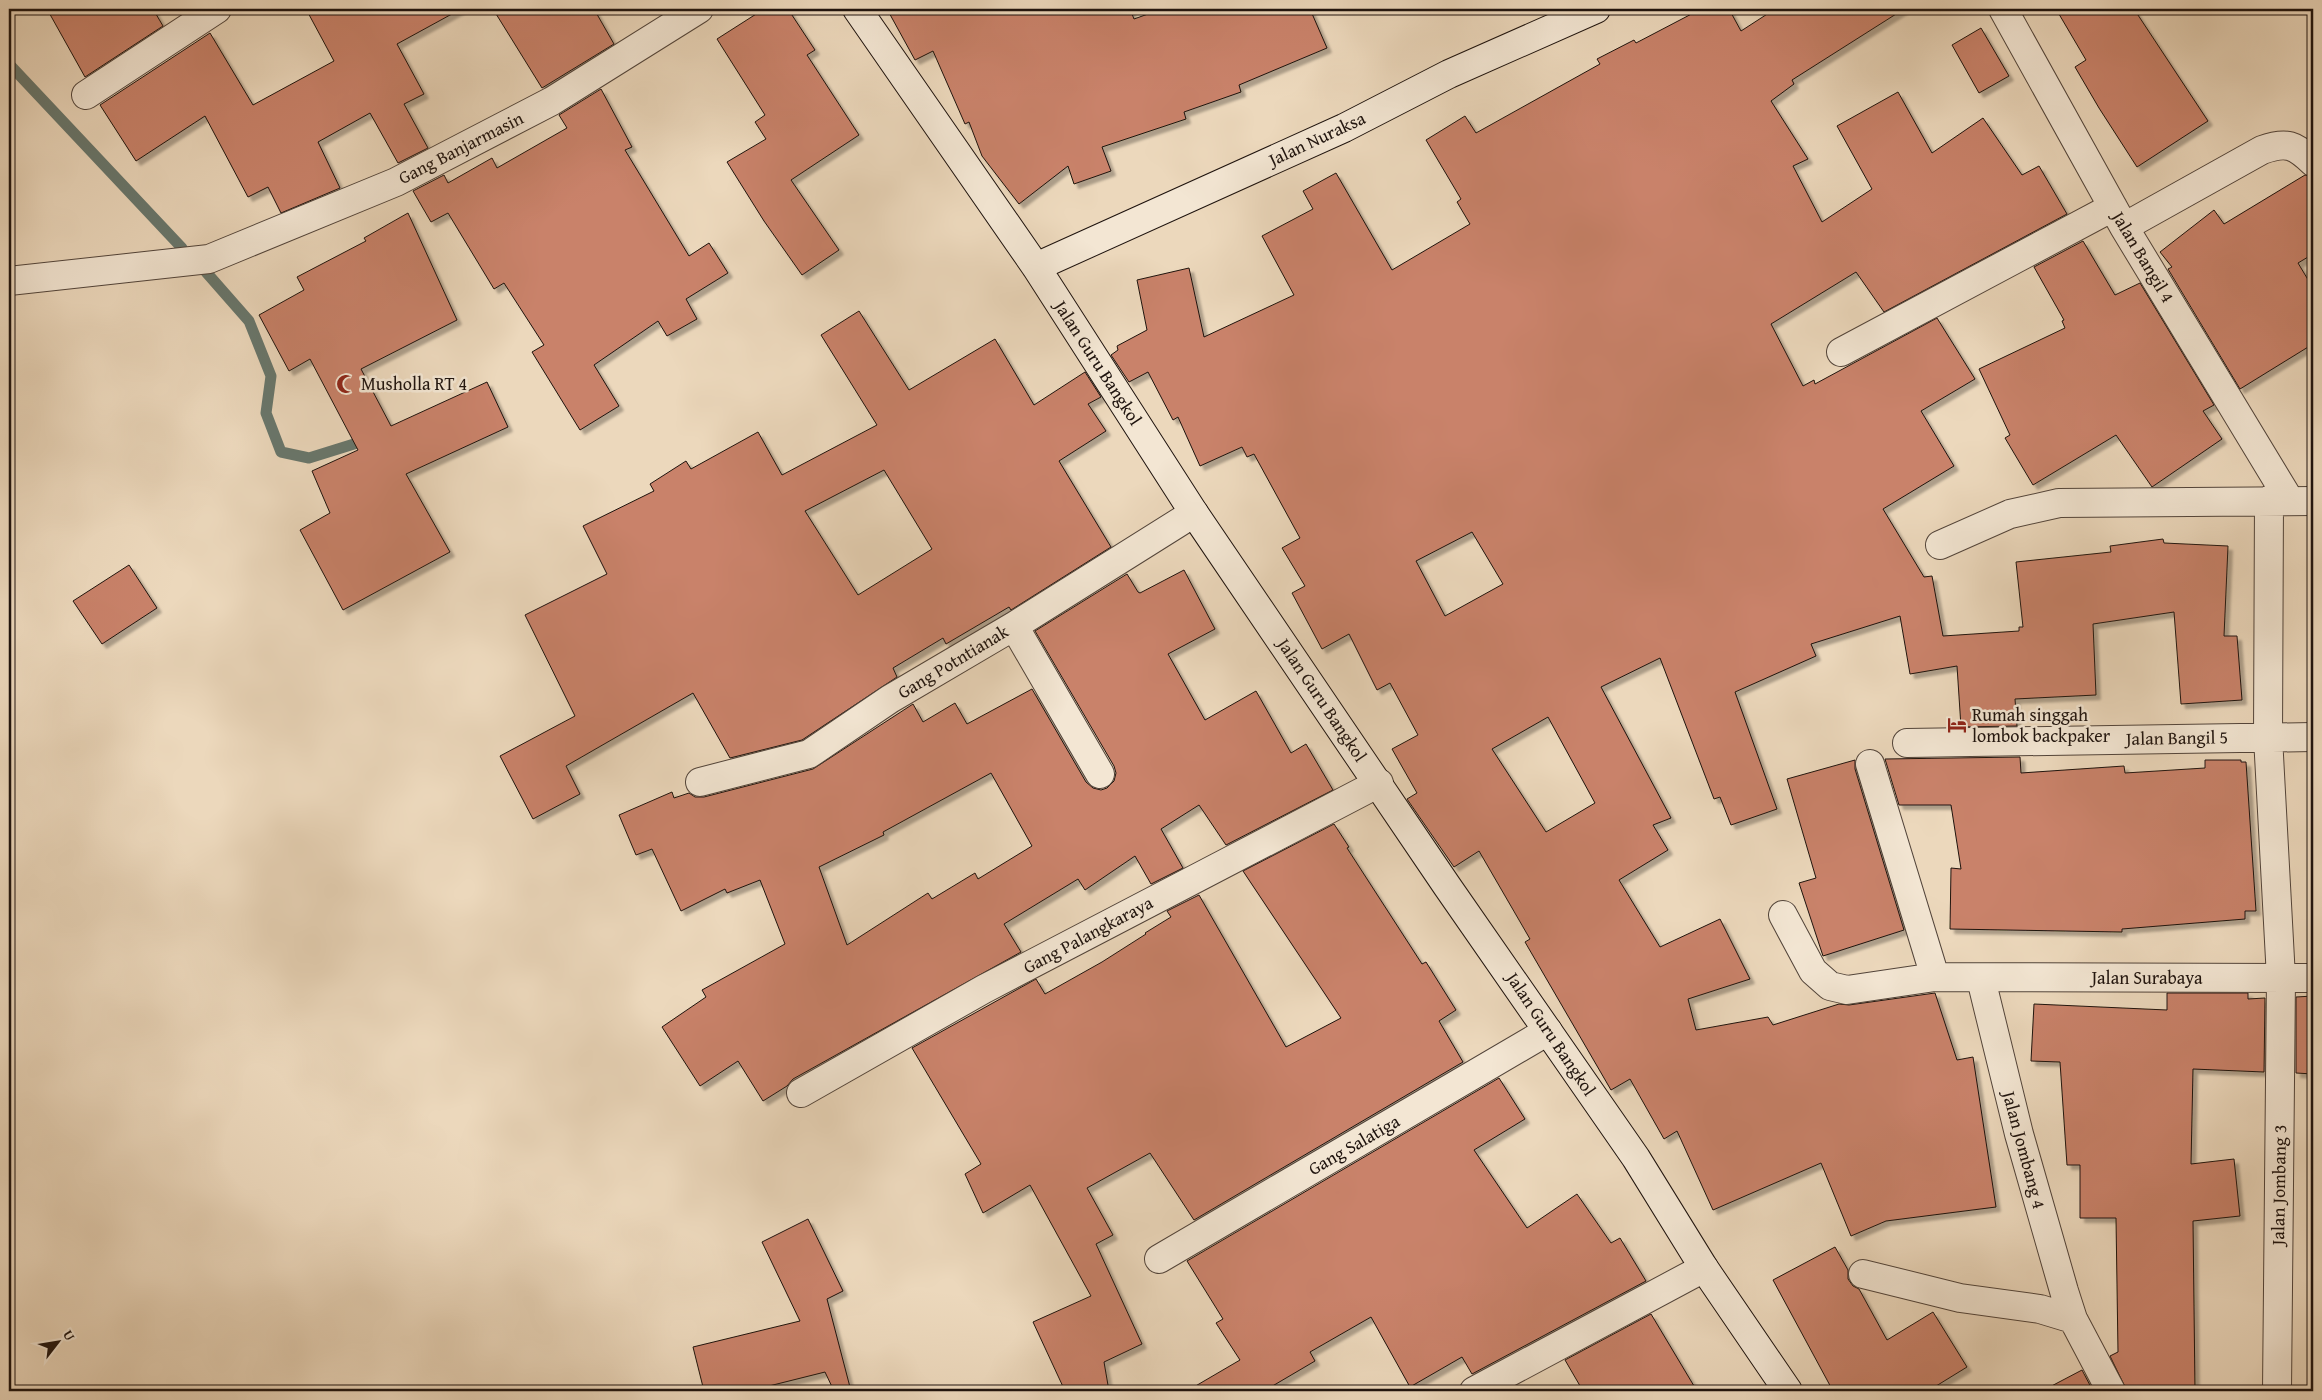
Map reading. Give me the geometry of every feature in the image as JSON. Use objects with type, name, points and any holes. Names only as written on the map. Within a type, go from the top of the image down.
[{"type":"street","points":[[86,95],[217,9]]},
{"type":"street","name":"Gang Banjarmasin","points":[[9,281],[209,259],[396,182],[552,101],[699,9]]},
{"type":"street","name":"Jalan Guru Bangkol","points":[[856,9],[1036,267],[1194,513],[1379,783],[1447,886],[1636,1158],[1704,1268],[1788,1391]]},
{"type":"street","name":"Jalan Nuraksa","points":[[1036,267],[1344,128],[1449,74],[1596,9]]},
{"type":"street","name":"Jalan Bangil 4","points":[[2003,9],[2119,217],[2291,501]]},
{"type":"street","points":[[1841,352],[2262,150],[2280,143],[2300,149],[2313,162]]},
{"type":"street","points":[[1940,545],[2010,514],[2059,503],[2291,501]]},
{"type":"street","name":"Jalan Jombang 3","points":[[2277,1391],[2281,978],[2268,736],[2291,501]]},
{"type":"street","name":"Gang Potntianak","points":[[700,782],[809,754],[890,699],[1014,626],[1194,513]]},
{"type":"street","points":[[1014,626],[1100,774]]},
{"type":"street","points":[[2268,736],[2313,736]]},
{"type":"street","name":"Jalan Bangil 5","points":[[1907,743],[2268,736]]},
{"type":"street","points":[[1870,764],[1935,977]]},
{"type":"street","name":"Gang Palangkaraya","points":[[800,1093],[984,989],[1379,783]]},
{"type":"street","name":"Jalan Surabaya","points":[[1783,915],[1813,970],[1830,986],[1848,990],[1935,977],[1981,979],[2313,978]]},
{"type":"street","name":"Jalan Jombang 4","points":[[1981,979],[2019,1134],[2073,1319],[2110,1391]]},
{"type":"street","name":"Gang Salatiga","points":[[1159,1258],[1548,1031]]},
{"type":"street","points":[[1474,1391],[1704,1268]]},
{"type":"street","points":[[1863,1274],[1960,1298],[2040,1310],[2073,1319]]},
{"type":"building","points":[[47,9],[153,9],[163,26],[85,77]]},
{"type":"building","points":[[306,9],[461,9],[397,44],[424,94],[404,104],[428,148],[398,163],[370,113],[318,142],[340,188],[281,213],[268,187],[248,197],[205,116],[136,161],[100,105],[210,33],[253,105],[334,61]]},
{"type":"building","points":[[493,9],[594,9],[614,44],[542,88]]},
{"type":"building","points":[[764,9],[788,9],[815,50],[807,55],[859,135],[791,180],[839,250],[802,275],[764,221],[727,162],[766,139],[755,122],[765,115],[717,39]]},
{"type":"building","points":[[887,9],[1130,9],[1134,19],[1162,9],[1310,9],[1327,48],[1239,85],[1241,92],[1184,112],[1186,119],[1102,147],[1111,171],[1074,184],[1068,166],[1019,204],[982,156],[969,122],[965,124],[933,51],[915,60]]},
{"type":"building","points":[[1701,9],[1729,9],[1741,31],[1775,9],[1904,9],[1792,80],[1794,84],[1771,101],[1808,159],[1793,166],[1822,222],[1872,189],[1837,126],[1898,92],[1932,153],[1983,118],[2022,175],[2039,166],[2067,214],[1884,312],[1856,272],[1771,324],[1803,386],[1814,380],[1815,384],[1937,318],[1975,379],[1921,411],[1954,466],[1883,509],[1924,577],[1932,576],[1943,636],[2019,631],[2019,627],[2023,627],[2016,562],[2111,552],[2110,546],[2163,539],[2164,543],[2228,546],[2224,636],[2237,636],[2242,700],[2181,704],[2174,612],[2093,624],[2096,695],[2015,699],[2017,726],[1961,727],[1957,666],[1910,674],[1900,616],[1811,644],[1816,656],[1735,692],[1777,809],[1731,825],[1720,797],[1714,799],[1660,658],[1601,687],[1671,818],[1653,825],[1668,850],[1619,880],[1660,947],[1720,919],[1750,979],[1688,999],[1696,1030],[1768,1017],[1773,1025],[1839,1004],[1849,1005],[1935,993],[1957,1060],[1973,1057],[1996,1207],[1886,1221],[1851,1236],[1821,1163],[1713,1210],[1677,1131],[1664,1139],[1630,1079],[1611,1090],[1525,942],[1530,939],[1479,851],[1454,867],[1407,799],[1417,793],[1392,749],[1418,735],[1390,683],[1377,690],[1349,634],[1322,649],[1292,593],[1305,586],[1282,548],[1300,538],[1254,454],[1247,457],[1242,447],[1200,466],[1178,417],[1173,420],[1148,372],[1129,382],[1111,355],[1118,350],[1117,346],[1147,330],[1137,280],[1189,268],[1204,337],[1294,295],[1262,236],[1313,209],[1303,191],[1336,173],[1392,270],[1470,224],[1457,202],[1461,199],[1426,140],[1465,116],[1476,133],[1600,64],[1597,59],[1634,40],[1636,43]],"holes":[[[1472,532],[1503,584],[1445,616],[1416,561]],[[1548,717],[1595,803],[1546,832],[1492,749]]]},
{"type":"building","points":[[2056,9],[2134,9],[2208,121],[2137,167],[2075,67],[2086,60]]},
{"type":"building","points":[[1981,28],[2009,76],[1979,93],[1952,45]]},
{"type":"building","points":[[601,89],[632,147],[625,150],[689,256],[709,243],[728,273],[686,299],[697,319],[667,336],[658,321],[594,365],[619,406],[580,430],[532,352],[544,345],[504,283],[494,289],[448,213],[431,222],[413,191],[444,175],[448,183],[492,158],[497,168],[567,128],[559,115]]},
{"type":"building","points":[[2305,175],[2313,177],[2313,254],[2298,263],[2313,288],[2313,344],[2240,389],[2168,269],[2172,267],[2160,252],[2214,210],[2224,224]]},
{"type":"building","points":[[408,213],[457,320],[361,369],[391,426],[487,382],[508,427],[406,474],[450,552],[343,610],[300,530],[330,513],[312,471],[358,450],[310,359],[289,371],[259,315],[304,290],[297,277],[366,241],[364,238]]},
{"type":"building","points":[[2083,241],[2115,295],[2140,283],[2214,405],[2203,411],[2222,439],[2152,487],[2116,435],[2033,485],[2005,438],[2010,435],[1979,369],[2065,328],[2062,321],[2064,320],[2034,267]]},
{"type":"building","points":[[859,311],[909,390],[995,339],[1034,405],[1085,372],[1101,397],[1088,404],[1106,431],[1059,461],[1111,547],[1011,610],[1009,607],[946,644],[943,638],[893,668],[897,677],[802,740],[730,758],[693,693],[566,766],[580,794],[533,819],[500,756],[575,716],[525,615],[607,574],[583,526],[654,491],[650,484],[686,461],[691,469],[758,432],[782,475],[877,425],[821,335]],"holes":[[[884,470],[932,549],[858,595],[805,511]]]},
{"type":"building","points":[[129,565],[157,608],[102,644],[73,601]]},
{"type":"building","points":[[1184,570],[1215,629],[1168,654],[1205,720],[1256,691],[1291,753],[1306,744],[1333,790],[1226,845],[1199,805],[1161,829],[1183,868],[1151,884],[1135,856],[1085,890],[1078,879],[1004,924],[1021,952],[793,1079],[787,1086],[763,1101],[738,1061],[700,1086],[662,1027],[706,997],[702,990],[785,944],[760,880],[727,893],[725,889],[681,911],[652,849],[636,855],[619,815],[672,792],[674,798],[689,793],[695,797],[704,797],[813,769],[913,704],[923,722],[955,703],[967,724],[1032,689],[1086,782],[1093,788],[1101,790],[1107,788],[1114,781],[1116,773],[1114,766],[1035,631],[1127,574],[1140,593]],"holes":[[[991,773],[1032,846],[978,879],[975,873],[932,899],[928,893],[847,945],[819,867],[884,835],[883,832]]]},
{"type":"building","points":[[2020,757],[2021,773],[2124,766],[2125,773],[2205,768],[2205,760],[2241,760],[2241,762],[2246,762],[2256,911],[2245,911],[2245,919],[2122,929],[2122,932],[1950,929],[1951,868],[1961,869],[1951,805],[1899,805],[1885,759]]},
{"type":"building","points":[[1855,760],[1855,769],[1904,930],[1823,956],[1799,883],[1816,878],[1787,779]]},
{"type":"building","points":[[1334,824],[1349,847],[1347,848],[1422,964],[1426,962],[1456,1010],[1439,1021],[1463,1062],[1194,1220],[1150,1153],[1087,1188],[1113,1235],[1096,1244],[1142,1344],[1104,1362],[1109,1391],[1065,1391],[1033,1322],[1091,1296],[1030,1185],[983,1213],[965,1174],[981,1164],[912,1048],[1036,979],[1045,994],[1102,962],[1146,934],[1171,917],[1167,911],[1199,895],[1286,1047],[1341,1018],[1243,871]]},
{"type":"building","points":[[2167,993],[2248,993],[2248,999],[2265,998],[2264,1072],[2193,1069],[2191,1164],[2234,1159],[2240,1216],[2193,1221],[2195,1391],[2127,1391],[2110,1356],[2118,1352],[2116,1218],[2080,1218],[2080,1165],[2067,1165],[2060,1062],[2031,1061],[2034,1004],[2167,1010]]},
{"type":"building","points":[[2313,996],[2313,1074],[2296,1073],[2296,997]]},
{"type":"building","points":[[1499,1078],[1525,1119],[1474,1150],[1527,1228],[1577,1194],[1611,1243],[1620,1238],[1646,1281],[1472,1374],[1462,1357],[1410,1387],[1371,1317],[1310,1352],[1315,1361],[1264,1391],[1187,1391],[1240,1360],[1216,1323],[1223,1319],[1187,1261]]},
{"type":"building","points":[[808,1219],[843,1291],[827,1299],[851,1391],[834,1391],[825,1372],[749,1391],[704,1391],[693,1347],[800,1321],[762,1242]]},
{"type":"building","points":[[1835,1247],[1848,1270],[1848,1279],[1853,1286],[1859,1289],[1887,1340],[1933,1312],[1967,1367],[1928,1391],[1833,1391],[1773,1280]]},
{"type":"building","points":[[1651,1314],[1697,1391],[1583,1391],[1565,1360]]},
{"type":"building","points":[[2082,1370],[2093,1391],[2042,1391]]},
{"type":"waterway","points":[[9,64],[182,248]]},
{"type":"waterway","points":[[206,272],[249,321],[271,376],[266,413],[281,452],[309,458],[370,439]]},
{"type":"place","name":"Musholla RT 4","points":[[346,384]]},
{"type":"place","name":"Rumah singgah lombok backpaker","points":[[1957,725]]}]
